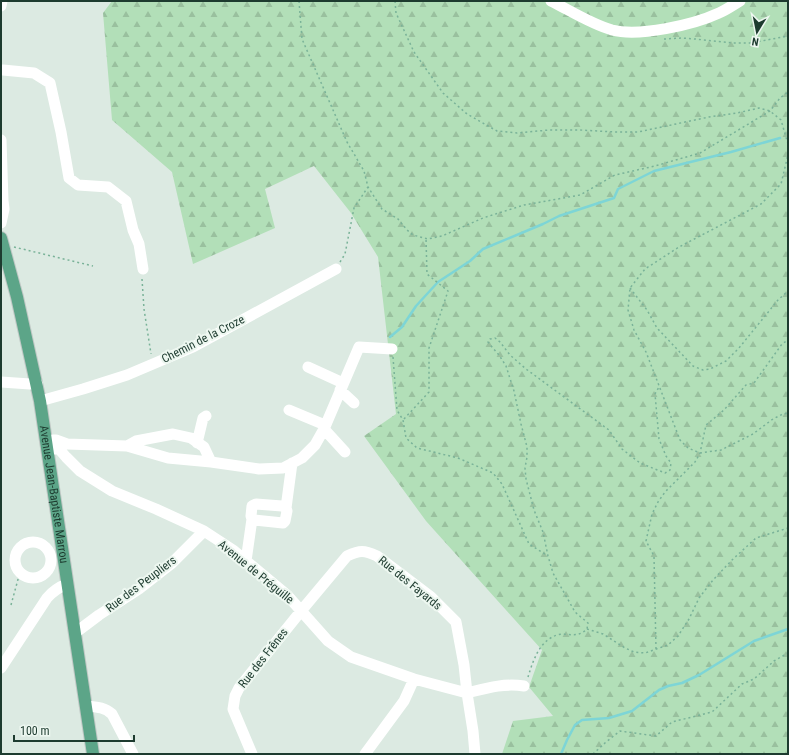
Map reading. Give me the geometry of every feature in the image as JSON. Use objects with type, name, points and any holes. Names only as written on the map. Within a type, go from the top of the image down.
[{"type":"main road","name":"Avenue Jean-Baptiste Marrou","points":[[3,251],[17,297],[37,383],[47,444],[63,586],[75,633],[93,754]]},
{"type":"street","points":[[1,6],[2,1]]},
{"type":"street","points":[[551,1],[596,25],[613,30],[630,32],[662,29],[702,20],[720,13],[740,1]]},
{"type":"street","points":[[2,70],[34,73],[50,83],[61,132],[68,178],[78,185],[108,187],[126,201],[133,230],[139,244],[143,269]]},
{"type":"street","points":[[1,140],[2,203],[4,210],[1,224]]},
{"type":"street","name":"Chemin de la Croze","points":[[40,401],[127,375],[194,347],[336,269]]},
{"type":"street","points":[[63,447],[127,446],[168,458],[259,469],[283,468],[302,458],[315,444],[342,387],[358,347],[392,349]]},
{"type":"street","points":[[308,367],[342,387],[354,403]]},
{"type":"street","points":[[1,382],[37,383]]},
{"type":"street","points":[[289,410],[324,427],[345,452]]},
{"type":"street","points":[[198,443],[203,418],[206,416]]},
{"type":"street","points":[[127,446],[136,441],[173,434],[191,438],[204,447],[211,462]]},
{"type":"street","name":"Avenue de Préguille","points":[[47,444],[53,449],[63,447],[66,457],[80,471],[112,491],[204,531],[233,550],[287,594],[328,641],[351,657],[414,679],[467,693]]},
{"type":"street","points":[[252,519],[283,524],[287,511],[286,508],[292,463]]},
{"type":"street","points":[[246,561],[252,519],[252,506],[256,504],[282,506],[286,508]]},
{"type":"street","name":"Rue des Peupliers","points":[[75,633],[99,615],[139,589],[171,564],[204,531]]},
{"type":"street","points":[[36,542],[42,544],[49,551],[51,556],[50,568],[45,574],[32,578],[25,576],[20,572],[15,563],[15,558],[18,550],[24,544],[36,542]]},
{"type":"street","name":"Rue des Fayards","points":[[301,611],[347,556],[358,551],[377,556],[431,597],[456,622],[464,665],[475,754]]},
{"type":"street","points":[[1,668],[47,598],[53,591],[63,586],[45,574]]},
{"type":"street","name":"Rue des Frênes","points":[[252,754],[233,709],[235,696],[239,688],[301,611]]},
{"type":"street","points":[[365,754],[404,701],[414,679]]},
{"type":"street","points":[[467,693],[491,686],[524,686]]},
{"type":"street","points":[[86,706],[107,710],[112,714],[133,754]]},
{"type":"path","points":[[299,1],[302,39],[347,142],[364,171],[368,186],[382,209],[398,219],[413,235],[428,239],[442,236],[483,218],[524,206],[580,195],[615,175],[655,166],[700,153],[770,111],[780,98],[788,92]]},
{"type":"path","points":[[395,1],[396,13],[414,52],[443,93],[467,114],[497,131],[517,133],[549,130],[638,132],[759,108],[770,111],[781,120],[788,144]]},
{"type":"path","points":[[658,40],[682,38],[733,43],[751,43],[788,36]]},
{"type":"path","points":[[788,152],[780,184],[761,204],[679,247],[645,269],[630,288],[628,310],[634,330],[646,352],[680,440],[688,448],[700,453],[722,450],[753,434],[783,414],[788,413]]},
{"type":"path","points":[[336,269],[345,254],[354,208],[368,186]]},
{"type":"path","points":[[403,420],[429,392],[429,348],[448,291],[427,274],[426,238]]},
{"type":"path","points":[[3,251],[13,247],[93,266]]},
{"type":"path","points":[[143,269],[142,279],[144,309],[153,364]]},
{"type":"path","points":[[630,288],[647,310],[657,328],[693,366],[703,370],[710,369],[726,361],[739,348],[778,300],[788,291]]},
{"type":"path","points":[[587,629],[588,623],[575,612],[554,573],[548,556],[543,532],[534,510],[526,479],[525,468],[527,447],[514,391],[506,366],[488,342],[490,339],[495,338],[510,355],[526,369],[609,430],[622,449],[640,463],[664,473],[670,470],[671,464],[659,439],[655,394],[659,387]]},
{"type":"path","points":[[656,649],[654,556],[646,541],[652,514],[664,492],[695,462],[700,453],[706,425],[724,410],[746,385],[754,383],[782,344],[788,340]]},
{"type":"path","points":[[392,349],[397,410],[403,420],[406,438],[417,448],[458,458],[493,473],[502,484],[529,544],[548,556]]},
{"type":"path","points":[[524,686],[525,687],[531,666],[541,647],[548,640],[558,635],[578,634],[587,629],[603,634],[634,652],[644,653],[668,645],[678,636],[689,619],[699,598],[712,580],[756,538],[788,528]]},
{"type":"path","points":[[11,605],[20,572]]},
{"type":"path","points":[[593,754],[620,732],[656,736],[672,722],[712,712],[742,684],[754,679],[774,661],[788,653]]},
{"type":"green space","points":[[112,1],[788,1],[788,754],[502,754],[513,721],[553,716],[529,687],[542,650],[426,521],[364,436],[396,414],[378,257],[351,213],[314,166],[265,189],[275,228],[193,264],[172,172],[112,120],[103,13]]},
{"type":"waterway","points":[[390,337],[402,327],[416,306],[438,282],[470,261],[483,249],[559,216],[614,198],[618,189],[654,171],[780,138]]},
{"type":"waterway","points":[[561,754],[575,725],[582,720],[609,718],[632,711],[659,690],[668,686],[682,683],[699,675],[754,641],[788,629]]}]
